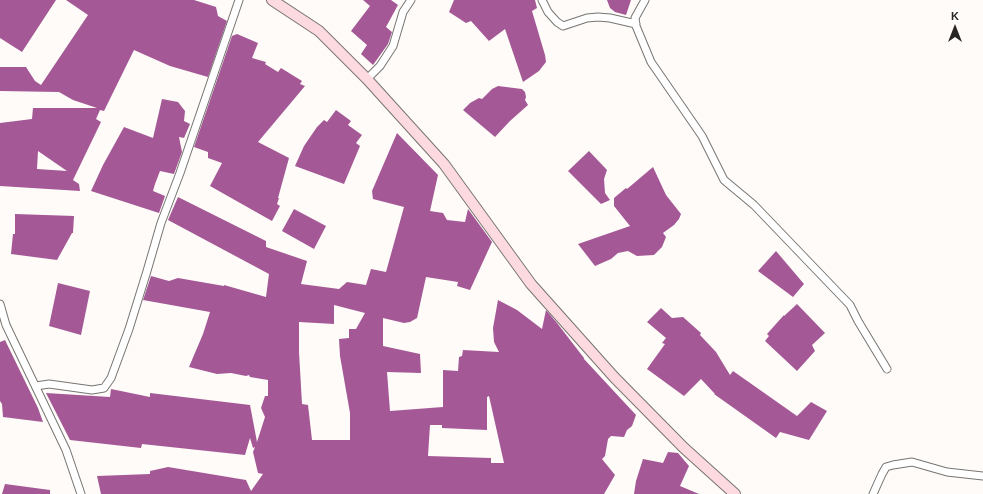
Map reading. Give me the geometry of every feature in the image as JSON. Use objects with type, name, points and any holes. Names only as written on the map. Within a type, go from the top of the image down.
[{"type":"street","points":[[36,386],[49,384],[92,390],[104,388],[111,378],[133,315],[161,223],[180,173],[239,0]]},
{"type":"street","points":[[272,0],[319,31],[367,79],[444,164],[531,284],[614,377],[684,448],[735,494]]},
{"type":"street","points":[[367,79],[380,66],[393,46],[403,12],[410,0]]},
{"type":"street","points":[[542,0],[548,12],[563,26],[587,18],[598,17],[636,24]]},
{"type":"street","points":[[644,0],[635,18],[651,62],[702,136],[724,180],[754,204],[850,305],[858,322],[887,369]]},
{"type":"street","points":[[0,304],[6,325],[66,450],[81,494]]},
{"type":"street","points":[[873,494],[886,467],[893,465],[912,462],[947,472],[983,476]]},
{"type":"building","points":[[0,0],[56,0],[22,52],[0,38]]},
{"type":"building","points":[[66,0],[194,0],[216,7],[218,16],[227,21],[208,77],[170,66],[134,50],[104,111],[100,110],[96,119],[101,122],[73,180],[79,184],[80,191],[0,186],[0,123],[32,119],[33,108],[97,108],[73,100],[59,92],[0,91],[0,67],[26,67],[35,81],[41,85],[88,15]],"holes":[[[38,151],[67,171],[37,169]]]},
{"type":"building","points":[[363,0],[391,0],[398,5],[386,27],[392,32],[388,44],[373,65],[361,54],[367,45],[351,31],[370,6]]},
{"type":"building","points":[[454,0],[535,0],[537,8],[532,11],[546,62],[539,71],[523,82],[505,29],[489,41],[471,21],[466,23],[449,12]]},
{"type":"building","points":[[607,0],[631,0],[626,15],[615,12],[610,8]]},
{"type":"building","points":[[237,34],[258,43],[252,58],[266,62],[265,64],[278,72],[281,68],[302,81],[300,84],[305,86],[258,142],[289,158],[278,198],[277,204],[280,206],[272,221],[210,186],[222,163],[208,158],[208,152],[194,147],[232,36]]},
{"type":"building","points":[[498,86],[522,89],[525,92],[525,100],[528,105],[495,137],[463,110],[470,103],[479,98],[482,99],[492,89]]},
{"type":"building","points":[[162,99],[178,102],[185,111],[184,121],[190,124],[184,138],[179,137],[182,152],[174,174],[160,171],[155,184],[153,191],[165,196],[159,213],[91,191],[103,165],[124,127],[153,138]]},
{"type":"building","points":[[336,110],[351,121],[348,125],[362,135],[356,143],[360,146],[344,184],[295,166],[304,146],[317,127],[324,120],[327,122]]},
{"type":"building","points":[[397,133],[438,175],[430,211],[443,213],[447,220],[465,222],[468,209],[492,242],[470,290],[457,286],[458,282],[426,277],[417,318],[410,322],[404,323],[383,318],[383,346],[420,354],[421,373],[387,372],[390,411],[443,407],[443,370],[458,371],[459,357],[462,356],[463,350],[499,352],[494,342],[493,328],[498,300],[517,310],[542,329],[546,310],[584,359],[636,415],[632,426],[627,430],[624,437],[611,436],[608,439],[605,456],[602,459],[615,475],[604,494],[101,494],[97,476],[150,474],[150,471],[168,467],[246,480],[251,491],[263,474],[258,473],[253,452],[255,447],[253,448],[250,438],[245,455],[142,444],[141,448],[70,440],[46,393],[110,397],[111,389],[150,397],[150,393],[250,405],[257,442],[265,417],[261,408],[265,396],[268,396],[268,380],[250,377],[249,375],[246,376],[231,373],[217,374],[189,367],[203,334],[210,312],[143,300],[151,276],[169,281],[178,278],[224,285],[266,297],[269,274],[168,220],[178,197],[266,241],[266,247],[307,261],[301,284],[339,289],[347,282],[366,285],[371,269],[386,272],[404,207],[373,199],[372,191]],"holes":[[[334,305],[365,313],[356,329],[349,329],[349,338],[339,339],[340,356],[350,413],[350,440],[312,440],[308,405],[302,404],[299,322],[334,324]],[[489,396],[504,463],[491,463],[491,458],[428,456],[430,425],[442,425],[442,428],[487,430],[487,397]]]},
{"type":"building","points":[[589,151],[607,170],[604,179],[605,193],[610,200],[601,204],[568,171]]},
{"type":"building","points":[[653,167],[666,195],[681,214],[679,219],[674,225],[663,233],[666,237],[662,247],[654,255],[637,256],[628,251],[618,253],[611,259],[595,266],[578,244],[630,226],[614,206],[614,198]]},
{"type":"building","points":[[294,209],[326,226],[314,249],[282,231]]},
{"type":"building","points":[[15,214],[74,216],[73,233],[57,260],[11,254],[13,234],[15,234]]},
{"type":"building","points":[[776,251],[804,284],[793,297],[758,271]]},
{"type":"building","points":[[58,283],[90,291],[81,335],[49,326]]},
{"type":"building","points":[[797,304],[825,333],[812,345],[815,351],[797,371],[765,341],[769,336],[767,334],[784,315]]},
{"type":"building","points":[[661,308],[672,318],[683,317],[701,333],[700,335],[716,352],[730,375],[733,371],[797,416],[811,402],[827,411],[809,440],[780,432],[776,438],[714,394],[701,379],[684,396],[647,369],[665,344],[662,343],[666,338],[647,322]]},
{"type":"building","points":[[5,340],[38,408],[43,422],[3,417],[2,404],[0,401],[0,342]]},
{"type":"building","points":[[668,452],[678,453],[689,466],[680,486],[699,494],[634,494],[636,481],[643,459],[663,463]]},
{"type":"building","points":[[5,484],[50,490],[50,494],[2,494]]}]
